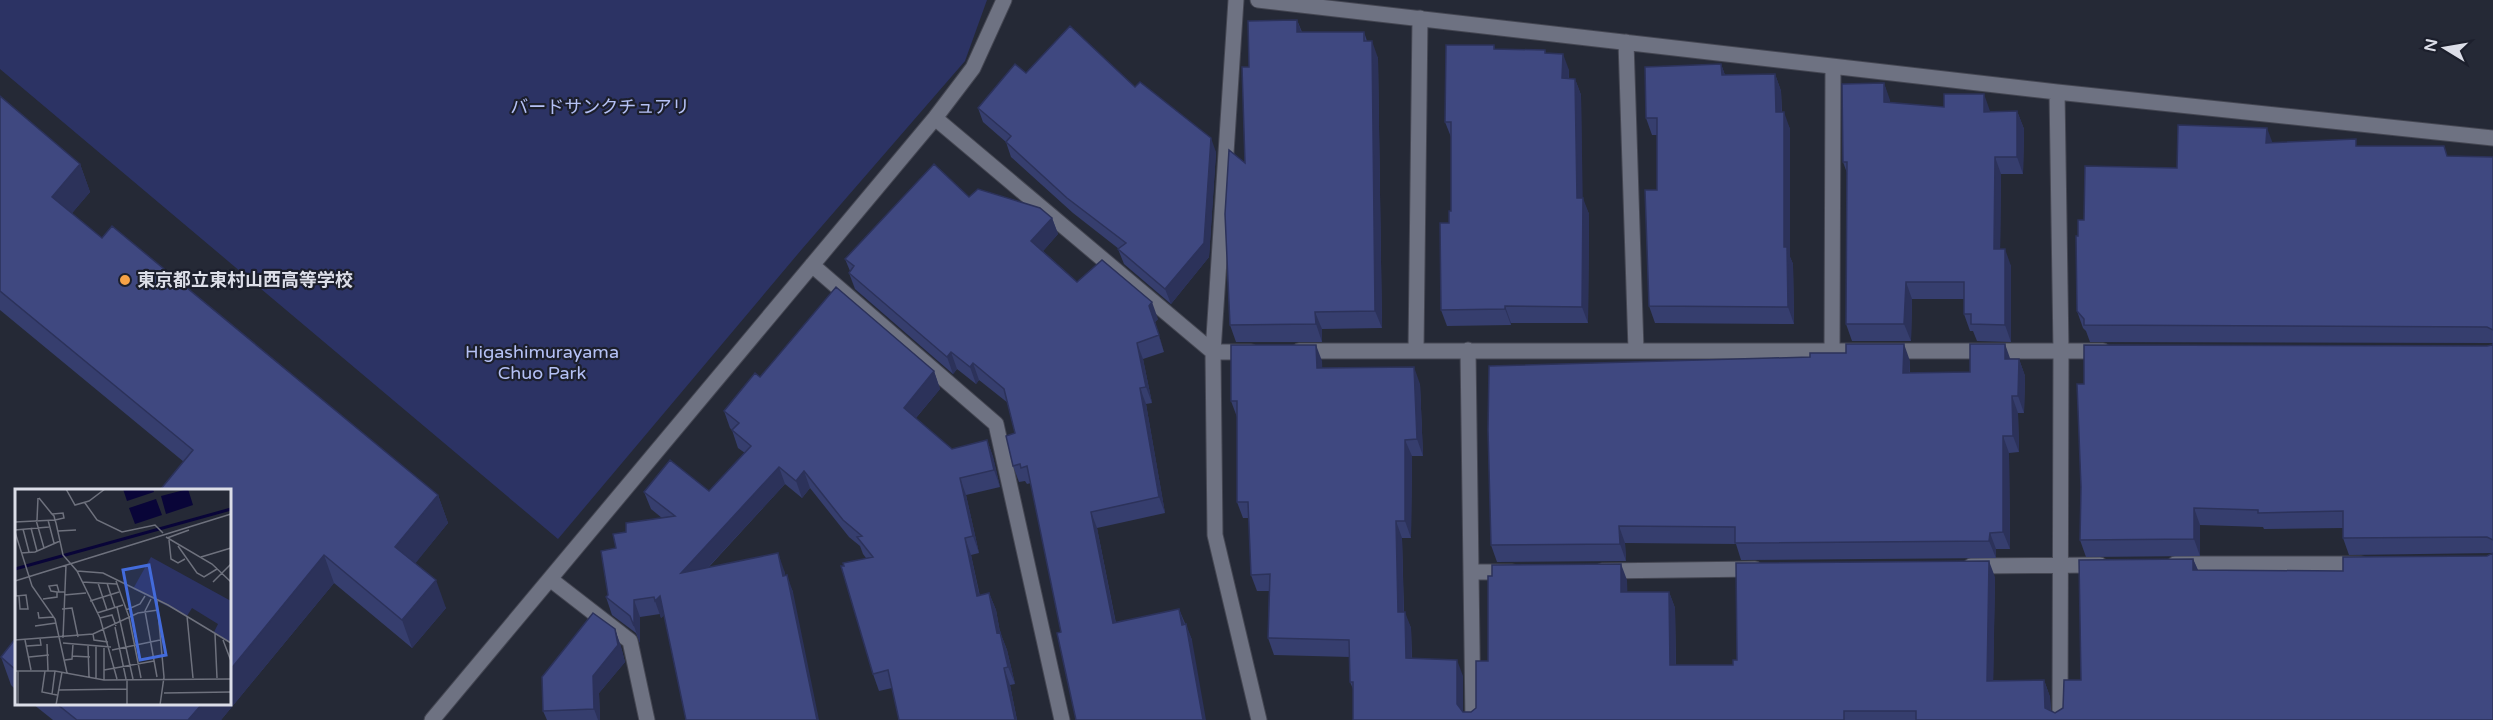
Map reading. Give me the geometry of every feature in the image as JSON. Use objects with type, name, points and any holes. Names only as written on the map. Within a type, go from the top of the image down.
[{"type":"street","points":[[432,720],[935,118],[973,68],[1004,0]]},
{"type":"street","points":[[1236,0],[1212,352],[1215,535],[1259,720]]},
{"type":"street","points":[[1258,0],[1833,67],[2493,138]]},
{"type":"street","points":[[1416,350],[1420,18]]},
{"type":"street","points":[[1626,42],[1636,350]]},
{"type":"street","points":[[1832,351],[1833,67]]},
{"type":"street","points":[[2057,92],[2061,350],[2060,720]]},
{"type":"street","points":[[935,118],[1212,352],[2119,351]]},
{"type":"street","points":[[812,265],[996,424],[1062,720]]},
{"type":"street","points":[[1468,350],[1473,720]]},
{"type":"street","points":[[2154,565],[2376,563]]},
{"type":"street","points":[[1954,566],[2119,565]]},
{"type":"street","points":[[1589,571],[1766,569]]},
{"type":"street","points":[[1471,572],[1530,572]]},
{"type":"street","points":[[550,579],[630,641],[647,720]]},
{"type":"green space","name":"Higashimurayama Chuo Park","points":[[0,0],[987,0],[965,61],[802,249],[558,539],[0,69]]},
{"type":"building","points":[[1297,20],[1297,32],[1364,32],[1364,41],[1372,41],[1375,311],[1315,312],[1316,324],[1230,325],[1225,214],[1229,150],[1245,163],[1242,67],[1249,67],[1248,21]]},
{"type":"building","points":[[1070,26],[1135,87],[1140,82],[1211,138],[1204,243],[1165,289],[1118,249],[1126,243],[1067,198],[1006,142],[1011,136],[978,108],[1015,64],[1026,73]]},
{"type":"building","points":[[1446,45],[1494,45],[1494,49],[1545,50],[1545,53],[1563,54],[1562,78],[1575,79],[1577,198],[1583,198],[1582,307],[1505,306],[1505,309],[1441,310],[1440,223],[1449,223],[1449,211],[1451,211],[1451,122],[1445,122]]},
{"type":"building","points":[[1721,64],[1722,75],[1775,74],[1776,112],[1784,112],[1784,247],[1787,247],[1788,307],[1649,306],[1645,190],[1657,190],[1657,118],[1646,118],[1645,67]]},
{"type":"building","points":[[1884,83],[1884,102],[1944,107],[1944,94],[1984,94],[1984,112],[2017,111],[2017,157],[1995,157],[1994,249],[2005,249],[2005,325],[1971,324],[1971,314],[1964,314],[1964,282],[1906,282],[1904,324],[1846,324],[1847,162],[1843,162],[1842,84]]},
{"type":"building","points":[[0,96],[80,164],[52,197],[102,238],[112,226],[438,495],[395,547],[436,580],[402,620],[324,555],[231,669],[231,489],[161,489],[193,450],[0,291]]},
{"type":"building","points":[[2178,125],[2267,128],[2266,143],[2356,139],[2356,146],[2444,146],[2447,156],[2493,157],[2493,330],[2487,327],[2084,325],[2084,319],[2077,311],[2076,236],[2078,236],[2078,220],[2084,220],[2085,166],[2177,168]]},
{"type":"building","points":[[934,164],[969,197],[978,189],[1040,208],[1052,218],[1031,241],[1077,282],[1102,260],[1152,302],[1149,306],[1159,335],[1137,343],[1146,387],[1140,388],[1159,497],[1091,512],[1113,623],[1179,609],[1182,625],[1186,624],[1203,720],[1076,720],[1057,633],[1061,632],[1027,466],[1021,468],[1020,464],[1013,466],[1006,436],[1015,433],[1004,389],[973,363],[970,367],[951,352],[947,357],[849,273],[854,266],[845,259]]},
{"type":"building","points":[[836,287],[934,371],[904,408],[952,449],[987,440],[994,470],[960,478],[973,536],[965,538],[977,596],[989,593],[997,633],[1000,632],[1008,667],[1004,668],[1015,720],[899,720],[888,670],[873,674],[841,566],[844,566],[843,563],[873,557],[857,537],[862,536],[843,520],[804,471],[796,481],[779,467],[681,573],[778,553],[783,576],[787,575],[817,720],[686,720],[660,596],[655,601],[654,597],[634,600],[634,626],[630,616],[606,597],[608,595],[601,551],[616,548],[613,534],[626,532],[626,523],[675,516],[644,492],[670,460],[709,491],[751,446],[732,430],[739,423],[724,411],[755,373],[760,377]]},
{"type":"building","points":[[2493,343],[2493,540],[2487,537],[2343,538],[2343,511],[2258,513],[2258,510],[2194,508],[2194,539],[2080,540],[2081,487],[2077,384],[2084,384],[2084,345],[2487,346]]},
{"type":"building","points":[[1846,344],[1904,344],[1903,373],[1970,372],[1970,344],[2005,344],[2005,359],[2019,359],[2018,396],[2012,396],[2013,436],[2003,436],[2003,532],[1990,533],[1989,541],[1735,543],[1735,527],[1619,526],[1620,544],[1491,545],[1489,366],[1810,357],[1810,353],[1846,353]]},
{"type":"building","points":[[1231,345],[1316,345],[1317,368],[1414,367],[1417,439],[1405,440],[1405,521],[1396,521],[1398,612],[1405,612],[1406,658],[1457,660],[1457,704],[1463,712],[1471,712],[1476,708],[1476,661],[1488,661],[1488,576],[1492,576],[1492,565],[1621,564],[1621,592],[1669,592],[1670,665],[1733,665],[1733,660],[1737,660],[1736,563],[1989,561],[1987,681],[2044,680],[2045,708],[2055,713],[2063,708],[2064,680],[2081,680],[2079,560],[2193,559],[2193,570],[2343,571],[2343,557],[2487,556],[2493,553],[2493,720],[1916,720],[1916,711],[1844,711],[1844,720],[1353,720],[1353,682],[1350,682],[1349,640],[1268,638],[1270,574],[1251,575],[1248,502],[1237,502],[1237,401],[1231,401]]},
{"type":"building","points":[[593,613],[615,629],[618,645],[593,676],[594,709],[543,711],[542,677]]},
{"type":"building","points":[[15,639],[15,669],[1,657]]},
{"type":"building","points":[[58,705],[201,705],[188,720],[77,720]]},
{"type":"place","name":"東京都立東村山西高等学校","points":[[125,280]]},
{"type":"park label","name":"バードサンクチュアリ","points":[[600,107]]}]
